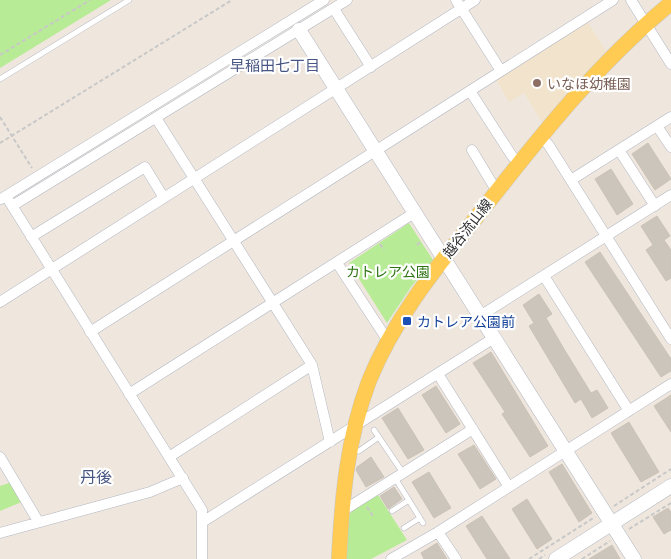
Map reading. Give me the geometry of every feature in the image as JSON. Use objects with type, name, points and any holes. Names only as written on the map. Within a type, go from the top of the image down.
[{"type":"main road","name":"越谷流山線","points":[[339,559],[344,475],[355,425],[369,382],[388,341],[410,302],[498,189],[591,77],[646,24],[671,3]]},
{"type":"street","points":[[202,559],[204,521],[202,510],[12,206],[3,198],[324,0]]},
{"type":"street","points":[[12,206],[347,0]]},
{"type":"street","points":[[0,302],[371,67],[459,4],[476,0]]},
{"type":"street","points":[[90,332],[613,0]]},
{"type":"street","points":[[631,0],[671,64]]},
{"type":"street","points":[[459,4],[501,71]]},
{"type":"street","points":[[334,9],[371,67]]},
{"type":"street","points":[[299,30],[375,151],[406,192],[414,213],[634,559]]},
{"type":"street","points":[[470,91],[512,156],[519,163]]},
{"type":"street","points":[[571,180],[671,117]]},
{"type":"street","points":[[156,118],[312,365],[330,442]]},
{"type":"street","points":[[658,126],[671,147]]},
{"type":"street","points":[[540,137],[548,144],[671,339]]},
{"type":"street","points":[[472,150],[493,185],[498,189]]},
{"type":"street","points":[[619,150],[655,206]]},
{"type":"street","points":[[31,236],[144,166],[164,198]]},
{"type":"street","points":[[480,316],[670,198]]},
{"type":"street","points":[[130,394],[414,213]]},
{"type":"street","points":[[337,263],[388,341]]},
{"type":"street","points":[[544,276],[629,411]]},
{"type":"street","points":[[204,521],[494,338]]},
{"type":"street","points":[[169,456],[312,365]]},
{"type":"street","points":[[438,374],[509,486]]},
{"type":"street","points":[[391,559],[438,532],[671,384]]},
{"type":"street","points":[[342,508],[349,507],[472,429]]},
{"type":"street","points":[[0,457],[38,521]]},
{"type":"street","points":[[0,532],[150,492],[183,478]]},
{"type":"street","points":[[556,559],[671,486]]},
{"type":"street","points":[[438,532],[456,559]]},
{"type":"lane","points":[[0,79],[128,0]]},
{"type":"lane","points":[[374,430],[399,476],[409,500],[423,523]]},
{"type":"lane","points":[[359,451],[379,437]]},
{"type":"lane","points":[[392,510],[409,500]]},
{"type":"lane","points":[[404,528],[420,518]]},
{"type":"path","points":[[0,55],[90,0]]},
{"type":"path","points":[[0,143],[232,0]]},
{"type":"path","points":[[0,117],[32,167]]},
{"type":"shaded area","points":[[587,21],[606,51],[543,124],[524,93],[509,102],[496,79]]},
{"type":"green space","points":[[0,0],[111,0],[0,68]]},
{"type":"green space","name":"カトレア公園","points":[[409,223],[433,260],[411,287],[387,323],[349,263]]},
{"type":"green space","points":[[12,482],[24,501],[0,511],[0,486]]},
{"type":"green space","points":[[378,495],[407,540],[371,559],[345,559],[348,517],[352,511]]},
{"type":"building","points":[[648,143],[671,179],[655,190],[632,154]]},
{"type":"building","points":[[611,169],[633,204],[617,215],[595,179]]},
{"type":"building","points":[[657,216],[670,236],[664,240],[671,250],[671,278],[666,281],[646,250],[653,245],[641,226]]},
{"type":"building","points":[[600,252],[671,359],[671,371],[661,377],[585,262]]},
{"type":"building","points":[[539,294],[552,314],[546,318],[564,349],[591,393],[597,390],[608,408],[592,418],[581,399],[575,403],[529,326],[534,323],[523,305]]},
{"type":"building","points":[[491,352],[548,446],[530,457],[502,414],[505,412],[473,363]]},
{"type":"building","points":[[436,386],[460,424],[446,433],[422,395]]},
{"type":"building","points":[[671,395],[671,432],[654,406]]},
{"type":"building","points":[[398,408],[424,450],[408,459],[382,418]]},
{"type":"building","points":[[629,422],[659,472],[641,482],[611,433]]},
{"type":"building","points":[[474,445],[496,479],[480,489],[458,454]]},
{"type":"building","points":[[371,457],[384,477],[366,487],[356,470],[357,467]]},
{"type":"building","points":[[562,464],[592,513],[579,522],[549,472]]},
{"type":"building","points":[[429,472],[451,508],[434,518],[412,482]]},
{"type":"building","points":[[394,487],[402,499],[388,509],[380,496]]},
{"type":"building","points":[[527,499],[552,539],[537,549],[512,509]]},
{"type":"building","points":[[668,508],[671,512],[671,530],[664,534],[653,517]]},
{"type":"building","points":[[482,516],[510,559],[487,559],[466,526]]},
{"type":"building","points":[[437,543],[447,559],[424,559],[421,553]]},
{"type":"building","points":[[612,545],[620,559],[589,559]]},
{"type":"place","name":"いなほ幼稚園","points":[[537,83]]},
{"type":"place","name":"カトレア公園前","points":[[407,321]]},
{"type":"district","name":"早稲田七丁目","points":[[275,65]]},
{"type":"district","name":"丹後","points":[[96,477]]}]
